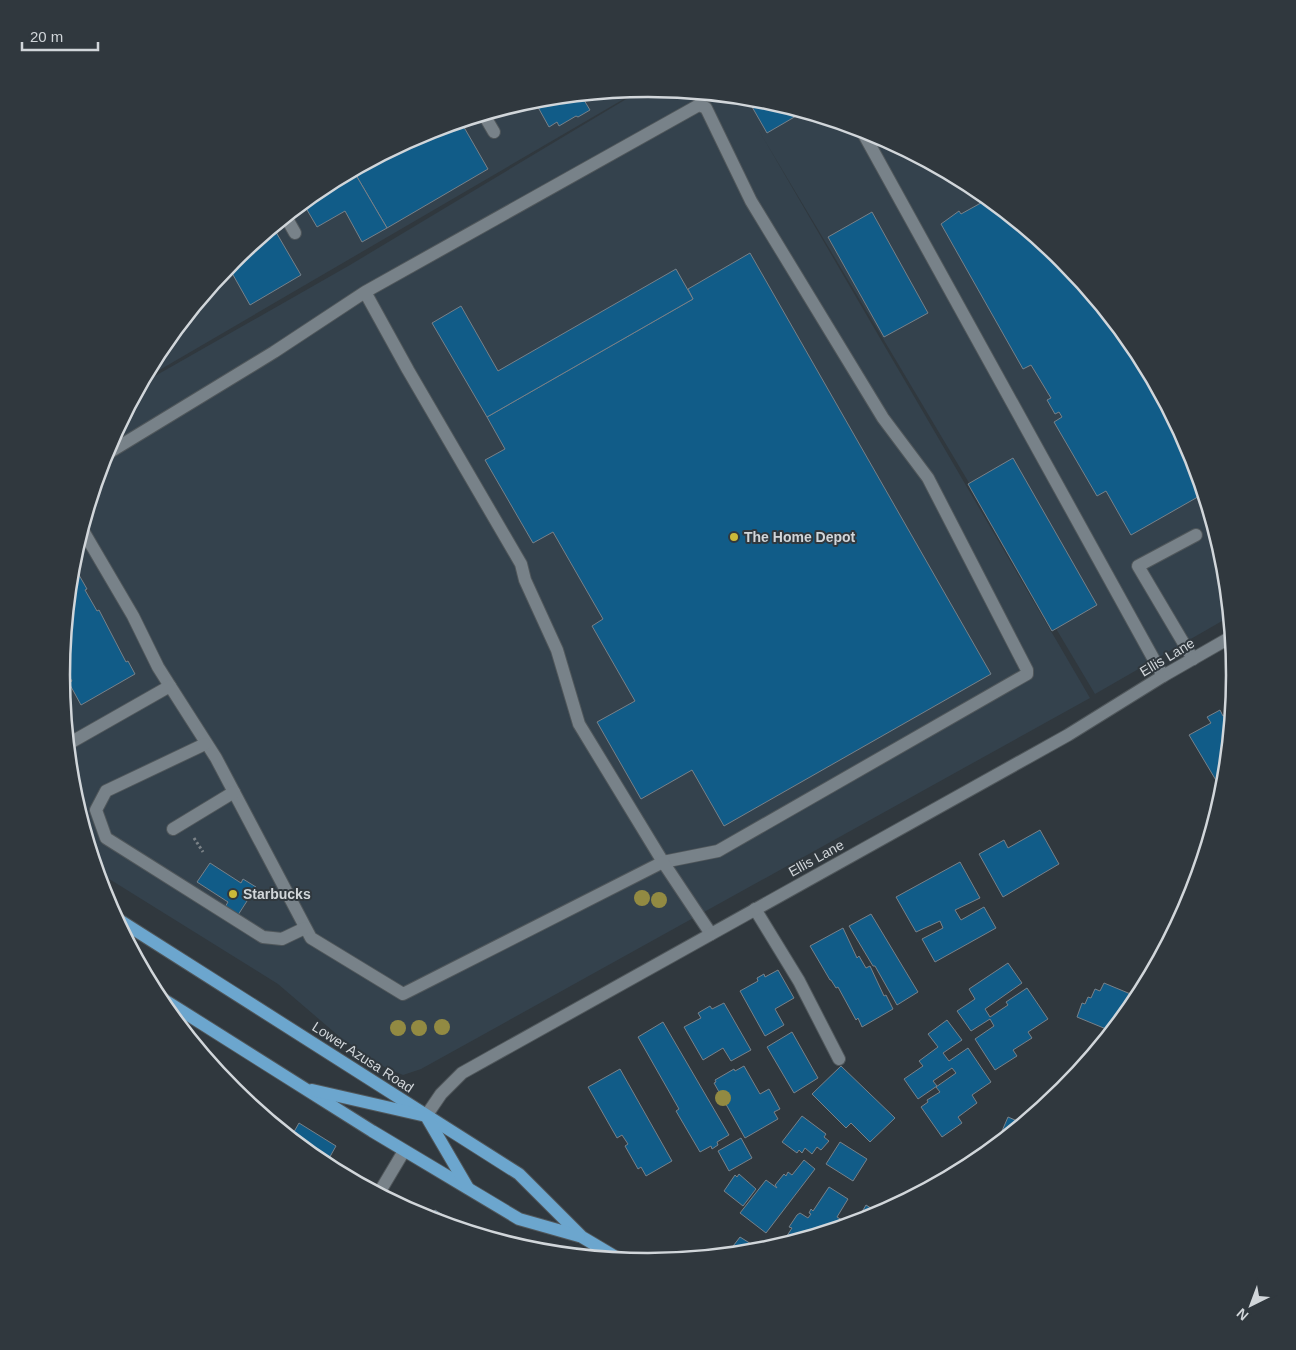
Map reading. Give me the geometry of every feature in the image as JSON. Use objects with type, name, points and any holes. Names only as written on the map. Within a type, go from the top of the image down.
[{"type":"main road","name":"Lower Azusa Road","points":[[127,925],[519,1174],[582,1237],[606,1252]]},
{"type":"main road","name":"Lower Azusa Road","points":[[174,1007],[302,1088],[519,1220],[582,1237]]},
{"type":"main road","points":[[302,1088],[426,1116],[468,1189]]},
{"type":"street","points":[[87,538],[133,616],[158,667],[184,705],[205,744],[216,758],[311,938],[403,994],[663,862],[718,850],[1027,674],[1027,670],[928,478],[883,418],[752,201],[706,108],[702,106],[365,292],[274,352],[117,448]]},
{"type":"street","points":[[487,120],[494,132]]},
{"type":"street","points":[[867,140],[1163,676]]},
{"type":"street","points":[[289,222],[296,233]]},
{"type":"street","points":[[365,292],[521,564],[525,580],[557,650],[579,724],[663,862],[711,934]]},
{"type":"street","points":[[1193,659],[1138,566],[1196,534]]},
{"type":"street","name":"Ellis Lane","points":[[426,1116],[441,1094],[462,1073],[1068,735],[1163,676],[1225,640]]},
{"type":"street","points":[[74,741],[170,686]]},
{"type":"street","points":[[205,744],[106,791],[96,810],[106,838],[263,937],[282,939],[305,928]]},
{"type":"street","points":[[173,829],[234,792]]},
{"type":"street","points":[[755,909],[799,982],[838,1059]]},
{"type":"street","points":[[381,1188],[404,1151]]},
{"type":"path","points":[[191,833],[203,852]]},
{"type":"shaded area","points":[[626,98],[156,372],[189,323],[239,266],[296,216],[359,174],[427,141],[498,117],[535,108],[573,102]]},
{"type":"shaded area","points":[[629,98],[686,98],[761,108],[834,128],[869,141],[937,174],[1000,216],[1057,266],[1107,323],[1149,386],[1182,454],[1206,525],[1215,562],[1223,620],[1095,694],[758,129],[1090,698],[421,1069],[403,1075],[386,1068],[341,1038],[278,984],[107,878],[90,825],[81,788],[71,713],[71,637],[81,562],[101,489],[114,454],[147,386],[152,378],[350,265]]},
{"type":"building","points":[[584,101],[590,110],[559,126],[557,122],[549,127],[538,108]]},
{"type":"building","points":[[752,107],[795,116],[767,133]]},
{"type":"building","points":[[464,127],[488,169],[387,228],[356,176],[427,141]]},
{"type":"building","points":[[356,176],[387,228],[362,242],[345,211],[317,227],[306,209]]},
{"type":"building","points":[[981,203],[1029,240],[1083,294],[1107,323],[1149,386],[1182,454],[1197,497],[1131,535],[1106,491],[1097,496],[1054,422],[1062,417],[1059,412],[1055,414],[1047,400],[1051,398],[1031,365],[1023,369],[941,224],[959,211],[961,214]]},
{"type":"building","points":[[872,212],[928,313],[884,337],[828,237]]},
{"type":"building","points":[[276,232],[301,275],[250,305],[232,273]]},
{"type":"building","name":"The Home Depot","points":[[750,253],[991,674],[724,826],[692,770],[641,799],[597,722],[635,701],[592,626],[603,619],[553,532],[533,543],[485,460],[505,449],[487,417],[693,299],[688,289]]},
{"type":"building","points":[[676,269],[693,299],[487,417],[432,323],[461,306],[498,371]]},
{"type":"building","points":[[1013,458],[1097,605],[1052,631],[968,484]]},
{"type":"building","points":[[79,575],[87,589],[85,590],[97,611],[99,610],[126,662],[128,661],[135,674],[81,705],[70,685],[72,681],[70,675],[71,637]]},
{"type":"building","points":[[1220,710],[1223,716],[1225,715],[1216,781],[1189,735],[1211,723],[1207,717]]},
{"type":"building","points":[[1040,830],[1059,864],[1003,897],[979,854],[1004,840],[1008,848]]},
{"type":"building","points":[[960,862],[980,898],[955,910],[961,920],[984,907],[996,928],[935,962],[922,939],[943,928],[940,921],[916,932],[896,897]]},
{"type":"building","name":"Starbucks","points":[[210,863],[241,883],[243,879],[256,887],[238,915],[225,907],[228,902],[197,882]]},
{"type":"building","points":[[871,914],[918,992],[897,1005],[849,926]]},
{"type":"building","points":[[843,928],[857,958],[859,956],[866,968],[870,966],[884,996],[886,995],[893,1009],[862,1027],[858,1018],[856,1020],[838,987],[836,988],[830,980],[810,946]]},
{"type":"building","points":[[1008,963],[1022,983],[985,1009],[990,1017],[1008,1005],[1006,1002],[1027,988],[1048,1019],[1028,1032],[1032,1038],[1013,1050],[1017,1056],[995,1070],[975,1039],[994,1026],[990,1019],[971,1031],[957,1011],[975,999],[969,989]]},
{"type":"building","points":[[778,970],[794,998],[775,1009],[784,1025],[765,1036],[740,991],[758,981],[757,978],[764,974],[765,977]]},
{"type":"building","points":[[1104,983],[1130,994],[1106,1029],[1077,1017],[1082,1003],[1085,1004],[1088,997],[1091,998],[1095,989],[1100,991]]},
{"type":"building","points":[[724,1003],[751,1050],[731,1061],[723,1048],[703,1060],[684,1027],[701,1018],[698,1013],[710,1006],[712,1009]]},
{"type":"building","points":[[947,1020],[962,1040],[943,1053],[949,1061],[968,1048],[991,1082],[972,1095],[977,1103],[958,1117],[962,1123],[942,1137],[921,1107],[928,1102],[927,1100],[940,1092],[936,1087],[956,1073],[952,1068],[933,1081],[937,1086],[918,1099],[904,1079],[923,1066],[919,1061],[938,1047],[928,1034]]},
{"type":"building","points":[[663,1022],[729,1135],[717,1142],[718,1145],[712,1149],[711,1146],[700,1152],[676,1111],[679,1109],[638,1037]]},
{"type":"building","points":[[792,1032],[818,1078],[794,1093],[767,1047]]},
{"type":"building","points":[[744,1066],[760,1094],[769,1089],[780,1109],[774,1112],[778,1119],[745,1138],[714,1083],[716,1082],[715,1080],[734,1069],[735,1071]]},
{"type":"building","points":[[841,1066],[895,1118],[870,1142],[851,1123],[846,1128],[812,1094]]},
{"type":"building","points":[[620,1069],[672,1161],[646,1176],[641,1167],[638,1169],[625,1146],[628,1144],[622,1135],[617,1138],[588,1087]]},
{"type":"building","points":[[802,1116],[826,1134],[824,1137],[829,1141],[821,1150],[817,1147],[812,1154],[805,1148],[802,1153],[799,1150],[797,1153],[782,1142]]},
{"type":"building","points":[[1008,1117],[1016,1121],[1001,1133]]},
{"type":"building","points":[[299,1123],[336,1146],[329,1158],[294,1132]]},
{"type":"building","points":[[741,1138],[752,1158],[729,1171],[718,1151]]},
{"type":"building","points":[[840,1142],[867,1159],[853,1181],[826,1164]]},
{"type":"building","points":[[804,1160],[815,1169],[766,1233],[740,1213],[766,1180],[777,1188],[775,1185],[784,1174],[786,1176],[788,1172],[792,1175]]},
{"type":"building","points":[[739,1174],[756,1189],[743,1206],[724,1191],[735,1175],[737,1177]]},
{"type":"building","points":[[829,1187],[848,1199],[837,1217],[841,1219],[787,1236],[792,1228],[789,1227],[797,1215],[800,1213],[808,1218],[811,1214],[809,1213],[811,1209],[813,1211]]},
{"type":"building","points":[[866,1205],[871,1208],[869,1209],[862,1212]]},
{"type":"building","points":[[740,1237],[751,1244],[733,1246]]},
{"type":"place","name":"The Home Depot","points":[[734,537]]},
{"type":"place","name":"Starbucks","points":[[233,894]]}]
